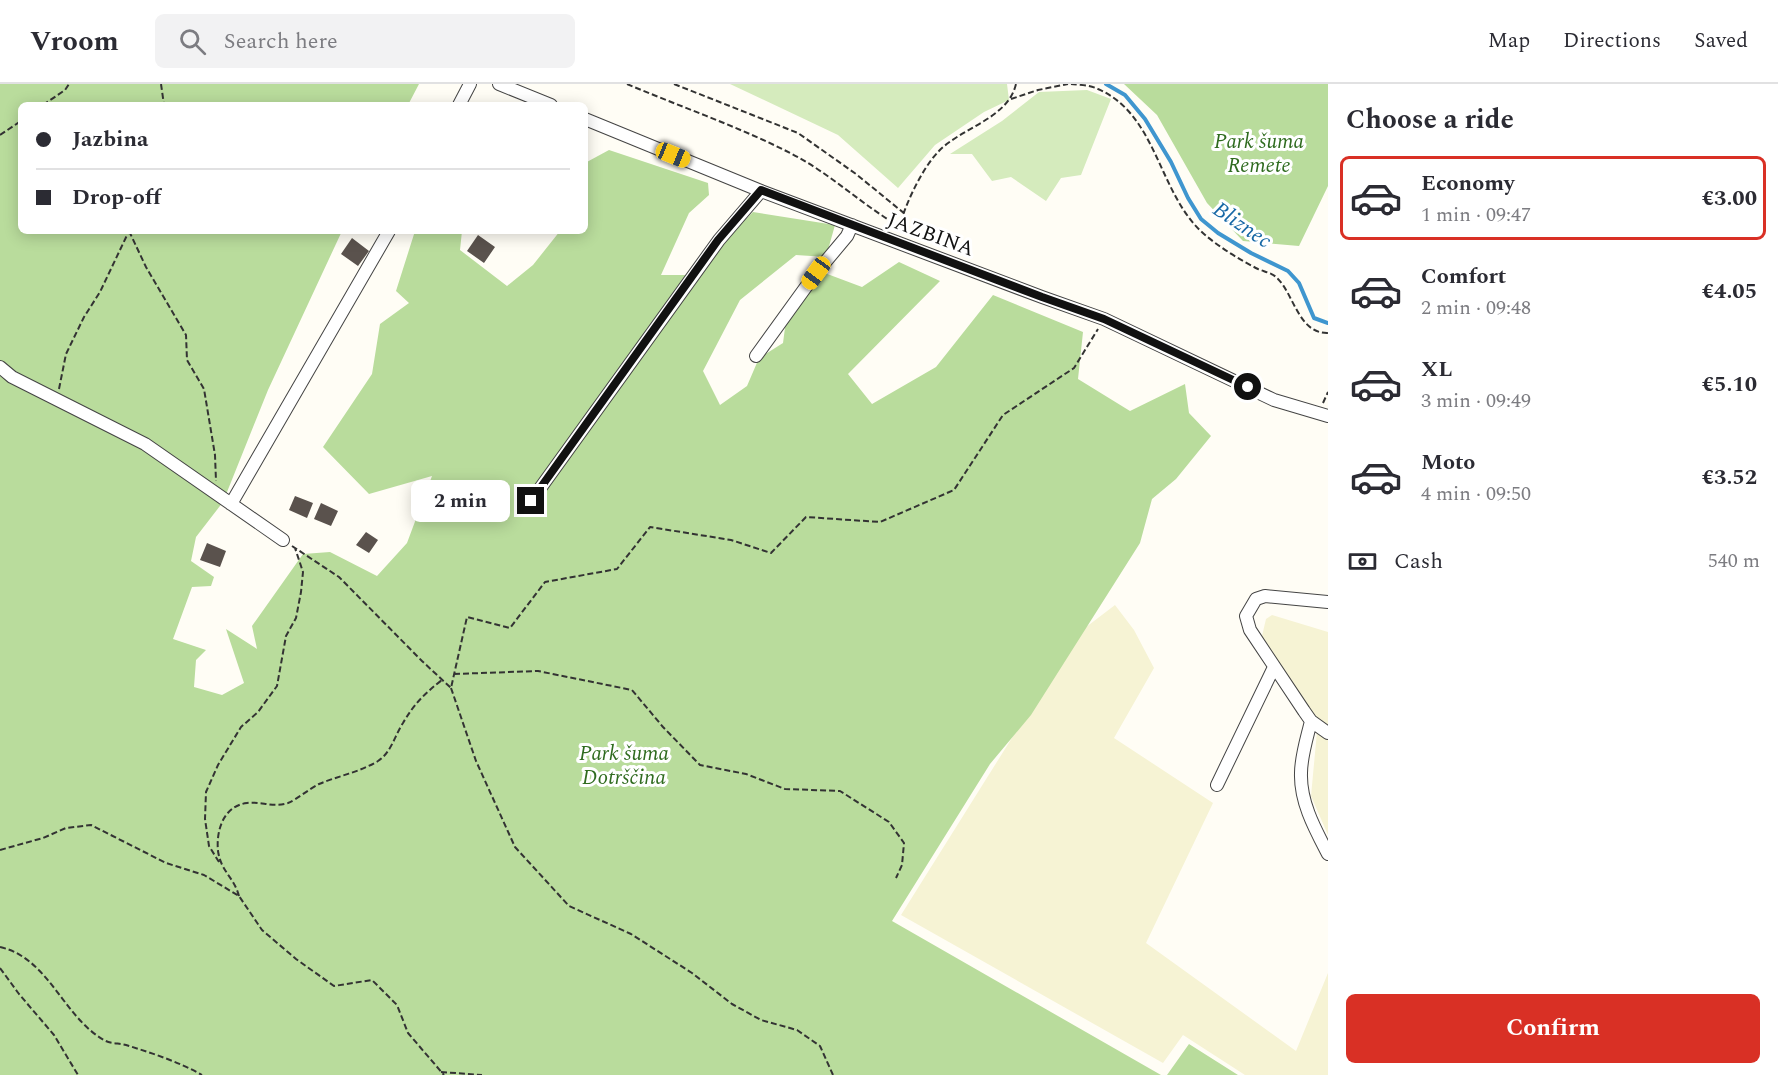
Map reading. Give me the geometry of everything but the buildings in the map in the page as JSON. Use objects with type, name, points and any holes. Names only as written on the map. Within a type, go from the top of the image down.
[{"type":"street","points":[[461,102],[470,84]]},
{"type":"street","points":[[499,84],[544,102]]},
{"type":"street","name":"JAZBINA","points":[[588,120],[761,190],[1104,319],[1274,400],[1328,416]]},
{"type":"street","points":[[531,501],[718,240],[761,190]]},
{"type":"street","points":[[756,356],[816,273],[847,236],[852,225]]},
{"type":"street","points":[[231,504],[387,234]]},
{"type":"street","points":[[0,367],[12,377],[145,444],[283,540]]},
{"type":"street","points":[[1328,602],[1265,596],[1256,599],[1246,616],[1250,630],[1311,721],[1328,733]]},
{"type":"street","points":[[1217,785],[1274,667]]},
{"type":"street","points":[[1311,721],[1300,773],[1303,799],[1328,854]]},
{"type":"path","points":[[48,102],[65,90],[69,84]]},
{"type":"path","points":[[161,84],[164,102]]},
{"type":"path","points":[[627,84],[793,154],[828,175],[870,208],[899,226]]},
{"type":"path","points":[[674,84],[798,133],[856,174],[905,214]]},
{"type":"path","points":[[896,242],[899,226],[924,170],[939,151],[1011,99],[1038,90],[1070,84],[1097,88],[1119,103],[1133,117],[1150,141],[1167,180],[1203,234],[1237,256],[1276,276],[1287,288],[1302,318],[1312,328],[1328,333]]},
{"type":"path","points":[[1011,99],[1016,85]]},
{"type":"path","points":[[0,135],[18,124]]},
{"type":"path","points":[[56,399],[66,354],[84,317],[100,292],[128,234]]},
{"type":"path","points":[[130,234],[146,267],[186,335],[187,360],[204,389],[215,455],[216,493]]},
{"type":"path","points":[[451,688],[467,617],[510,628],[545,582],[617,569],[650,527],[731,540],[771,553],[806,517],[880,522],[954,490],[1003,416],[1074,368],[1104,319]]},
{"type":"path","points":[[283,540],[339,577],[451,688],[476,761],[514,847],[568,906],[631,934],[692,973],[732,1004],[761,1020],[797,1030],[820,1046],[833,1075]]},
{"type":"path","points":[[295,548],[303,572],[296,618],[286,636],[276,686],[258,712],[241,727],[218,765],[206,792],[205,819],[209,846],[262,930],[296,959],[334,986],[372,980],[397,1005],[408,1034],[442,1074],[482,1075]]},
{"type":"path","points":[[454,674],[538,671],[633,690],[663,727],[700,765],[746,774],[784,789],[840,791],[889,822],[904,843],[902,865],[896,878]]},
{"type":"path","points":[[220,865],[217,836],[231,808],[248,802],[269,806],[289,802],[320,784],[380,760],[420,697],[442,680]]},
{"type":"path","points":[[0,850],[43,838],[66,828],[91,825],[166,863],[204,874],[239,896]]},
{"type":"path","points":[[0,947],[34,964],[71,1010],[105,1042],[124,1044],[182,1064],[202,1075]]},
{"type":"path","points":[[0,968],[54,1035],[77,1075]]},
{"type":"shaded area","points":[[1115,605],[1134,630],[1154,668],[1114,738],[1213,803],[1146,943],[1296,1051],[1328,973],[1328,1075],[1245,1075],[1183,1035],[1163,1063],[901,915],[1077,634]]},
{"type":"shaded area","points":[[1272,615],[1328,632],[1328,835],[1311,796],[1318,721],[1261,640],[1266,619]]},
{"type":"green space","name":"Park šuma Dotrščina","points":[[0,84],[419,84],[410,102],[18,102],[18,234],[341,234],[268,390],[223,502],[196,537],[191,561],[214,577],[211,586],[192,587],[173,639],[206,650],[196,660],[194,687],[222,695],[244,683],[226,629],[257,649],[252,626],[303,554],[330,552],[377,576],[407,543],[432,476],[369,494],[323,447],[372,374],[380,324],[409,303],[396,291],[414,234],[462,234],[460,250],[507,286],[533,265],[558,234],[588,234],[588,161],[609,150],[708,183],[709,195],[689,213],[661,275],[688,275],[753,212],[835,225],[826,257],[796,255],[740,300],[703,371],[720,405],[747,386],[759,358],[783,343],[788,305],[822,272],[862,287],[899,262],[940,281],[848,374],[872,404],[936,367],[993,295],[1083,332],[1078,379],[1130,411],[1185,384],[1189,413],[1211,436],[1176,479],[1152,499],[1140,543],[1031,715],[990,764],[892,921],[1161,1075],[0,1075]]},
{"type":"green space","points":[[730,84],[1007,84],[1009,100],[984,112],[935,145],[898,188],[838,135]]},
{"type":"green space","name":"Park šuma Remete","points":[[1124,84],[1328,84],[1328,186],[1299,246],[1243,241],[1207,203],[1157,115]]},
{"type":"green space","points":[[1087,90],[1111,99],[1081,175],[1061,178],[1046,201],[1011,177],[992,181],[972,154],[950,154],[1002,121],[1039,92]]},
{"type":"green space","points":[[1189,1044],[1238,1075],[1167,1075]]},
{"type":"waterway","name":"Bliznec","points":[[1106,84],[1125,95],[1145,119],[1201,219],[1218,233],[1251,253],[1288,271],[1299,283],[1314,318],[1328,323]]},
{"type":"route","points":[[531,501],[718,240],[761,190],[1104,319],[1248,387]]}]
